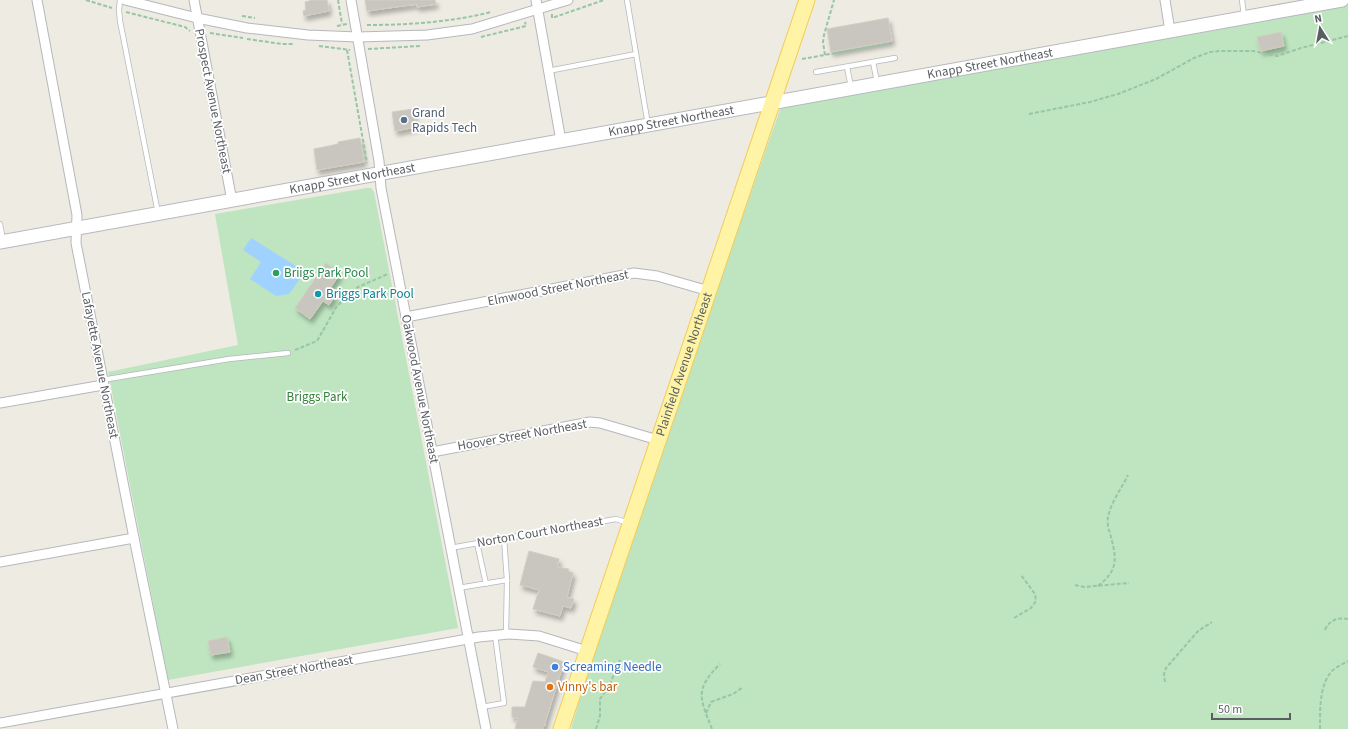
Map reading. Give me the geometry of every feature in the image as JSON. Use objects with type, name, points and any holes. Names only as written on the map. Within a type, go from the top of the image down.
[{"type":"main road","name":"Plainfield Avenue Northeast","points":[[561,729],[629,523],[807,0]]},
{"type":"street","name":"Lafayette Avenue Northeast","points":[[37,0],[77,215],[76,243],[173,729]]},
{"type":"street","points":[[125,0],[197,18],[247,28],[308,35],[358,37],[427,35],[472,29],[568,0]]},
{"type":"street","name":"Prospect Avenue Northeast","points":[[194,0],[232,201]]},
{"type":"street","name":"Oakwood Avenue Northeast","points":[[351,0],[380,161],[381,188],[486,729]]},
{"type":"street","points":[[536,0],[561,141]]},
{"type":"street","points":[[1165,0],[1170,31]]},
{"type":"street","name":"Knapp Street Northeast","points":[[2,242],[1245,18],[1321,2],[1342,0]]},
{"type":"street","name":"Elmwood Street Northeast","points":[[406,317],[634,273],[657,276],[709,291]]},
{"type":"street","points":[[0,403],[103,383]]},
{"type":"street","name":"Hoover Street Northeast","points":[[432,452],[590,422],[658,440]]},
{"type":"street","points":[[0,562],[134,538]]},
{"type":"street","name":"Dean Street Northeast","points":[[0,723],[495,635],[506,634],[539,636],[587,651]]},
{"type":"lane","points":[[120,0],[120,22],[158,214]]},
{"type":"lane","points":[[627,0],[648,125]]},
{"type":"lane","points":[[1242,0],[1245,18]]},
{"type":"lane","points":[[548,71],[636,54]]},
{"type":"lane","points":[[816,72],[895,58]]},
{"type":"lane","points":[[873,62],[877,84]]},
{"type":"lane","points":[[847,66],[851,88]]},
{"type":"lane","points":[[0,224],[2,242]]},
{"type":"lane","points":[[103,383],[229,359],[288,353]]},
{"type":"lane","name":"Norton Court Northeast","points":[[450,548],[616,519],[629,523]]},
{"type":"lane","points":[[504,538],[507,580],[506,634]]},
{"type":"lane","points":[[477,543],[486,584]]},
{"type":"lane","points":[[458,588],[507,580]]},
{"type":"lane","points":[[482,707],[504,703],[495,635]]},
{"type":"path","points":[[338,0],[367,163]]},
{"type":"path","points":[[552,18],[604,0]]},
{"type":"path","points":[[826,55],[823,42],[824,35],[834,0]]},
{"type":"path","points":[[331,26],[339,26],[342,24],[397,25],[438,22],[492,12]]},
{"type":"path","points":[[241,16],[255,18]]},
{"type":"path","points":[[1029,114],[1090,102],[1118,94],[1156,79],[1194,58],[1210,52],[1219,50],[1253,51],[1277,56],[1348,36]]},
{"type":"path","points":[[802,59],[892,43]]},
{"type":"path","points":[[288,353],[317,341],[337,306],[358,286],[388,273]]},
{"type":"path","points":[[1098,586],[1108,577],[1114,568],[1115,555],[1108,528],[1108,517],[1128,475]]},
{"type":"path","points":[[1014,618],[1031,608],[1036,601],[1035,594],[1020,575]]},
{"type":"path","points":[[1075,585],[1084,588],[1129,583]]},
{"type":"path","points":[[1325,630],[1332,621],[1339,618],[1348,619]]},
{"type":"path","points":[[1165,682],[1164,674],[1166,668],[1198,631],[1212,622]]},
{"type":"path","points":[[596,729],[600,716],[600,699],[609,686],[620,660]]},
{"type":"path","points":[[1320,729],[1321,703],[1326,681],[1332,672],[1348,661]]},
{"type":"path","points":[[712,729],[703,705],[701,690],[706,680],[720,664]]},
{"type":"path","points":[[706,714],[711,702],[733,694],[742,688]]},
{"type":"green space","points":[[1348,5],[1348,729],[571,729],[623,555],[781,107]]},
{"type":"green space","name":"Briggs Park","points":[[371,188],[374,192],[458,628],[168,680],[108,372],[238,345],[215,214]]},
{"type":"water","name":"Briigs Park Pool","points":[[251,238],[296,266],[300,279],[289,294],[276,296],[250,279],[261,262],[243,250]]},
{"type":"building","points":[[313,0],[327,0],[329,11],[304,16],[303,11],[306,10],[305,2]]},
{"type":"building","points":[[365,0],[435,0],[436,4],[417,7],[417,4],[367,11]]},
{"type":"building","points":[[888,18],[892,41],[831,52],[827,29]]},
{"type":"building","points":[[1281,32],[1284,46],[1261,51],[1257,37]]},
{"type":"building","name":"Grand Rapids Tech","points":[[413,109],[416,127],[395,131],[392,112]]},
{"type":"building","points":[[360,138],[364,162],[317,170],[314,149],[338,144],[338,142]]},
{"type":"building","name":"Briggs Park Pool","points":[[326,263],[340,274],[328,291],[335,296],[329,305],[323,301],[310,319],[295,308]]},
{"type":"building","points":[[529,551],[559,559],[557,567],[569,569],[568,571],[573,573],[567,597],[574,599],[571,608],[563,606],[560,616],[533,609],[539,590],[520,585]]},
{"type":"building","points":[[227,637],[230,652],[211,655],[208,641]]},
{"type":"building","points":[[538,653],[564,662],[545,726],[543,728],[544,729],[515,729],[518,718],[512,717],[512,707],[525,707],[533,681],[545,682],[548,672],[533,667]]},
{"type":"place","name":"Grand Rapids Tech","points":[[404,120]]},
{"type":"place","name":"Briigs Park Pool","points":[[276,273]]},
{"type":"place","name":"Briggs Park Pool","points":[[318,294]]},
{"type":"place","name":"Screaming Needle","points":[[555,667]]},
{"type":"place","name":"Vinny's bar","points":[[550,687]]}]
